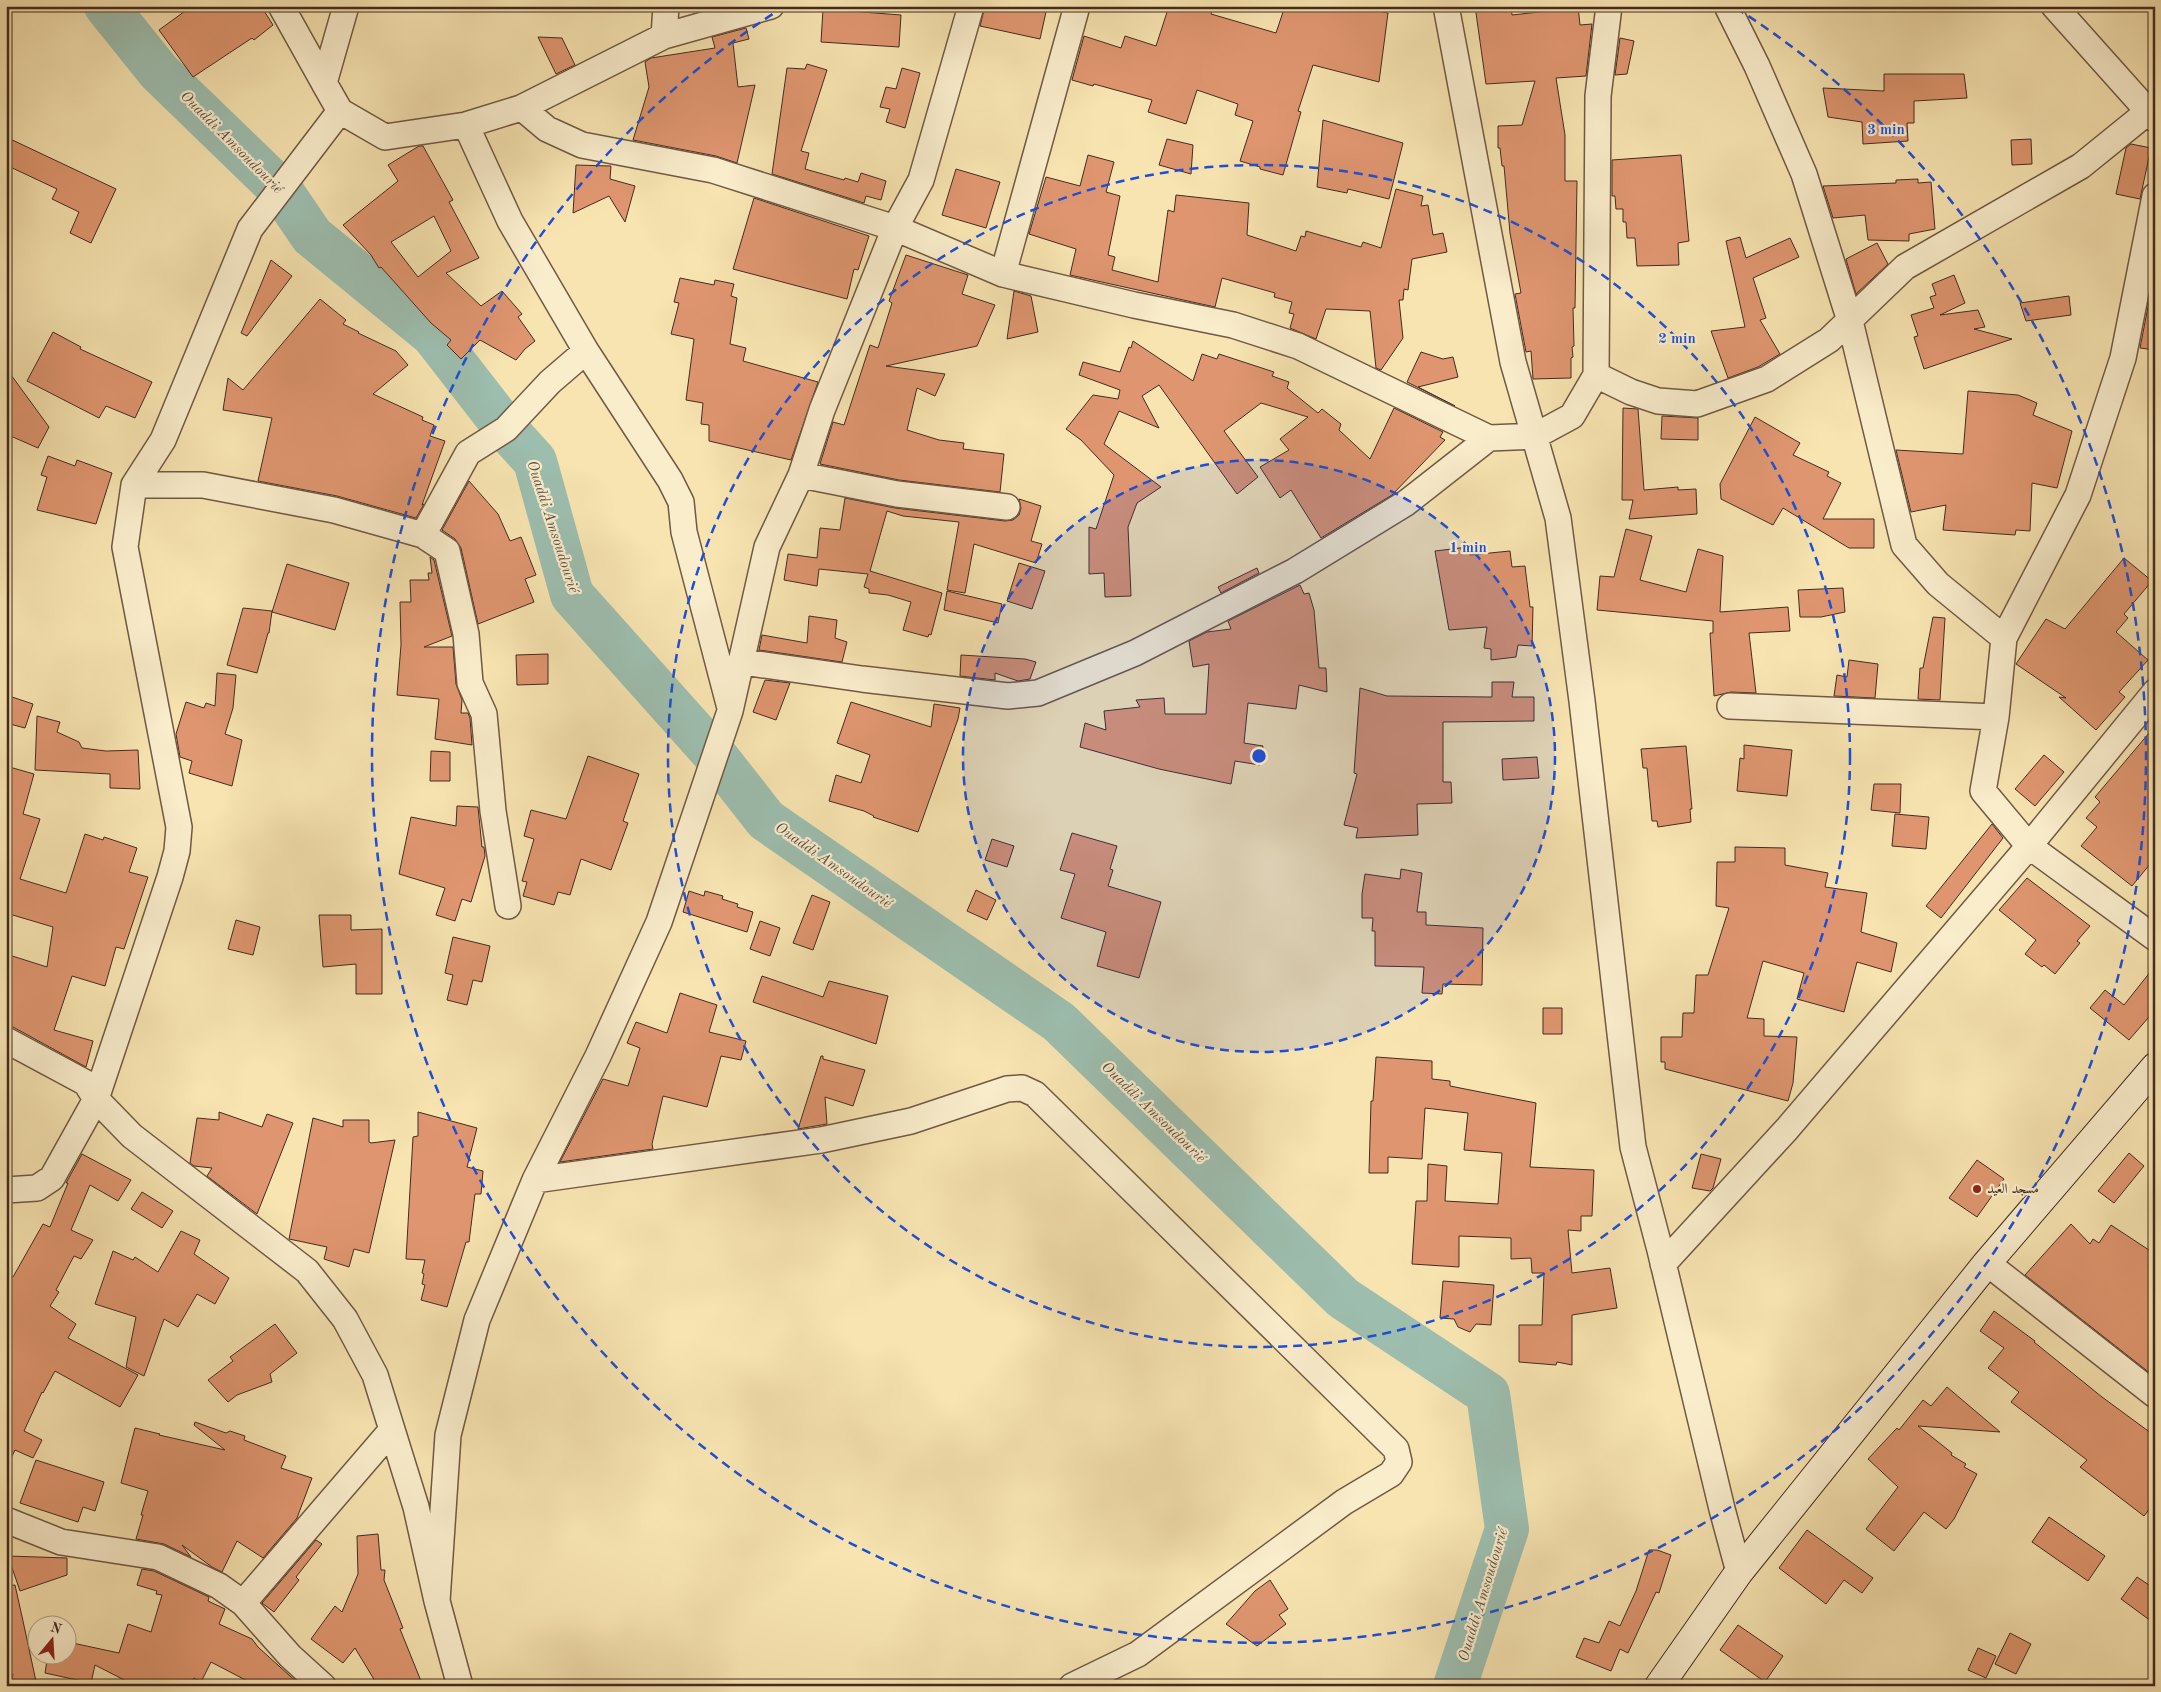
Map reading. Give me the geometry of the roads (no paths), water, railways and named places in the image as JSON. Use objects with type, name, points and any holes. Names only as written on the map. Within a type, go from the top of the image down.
[{"type":"street","points":[[281,6],[340,111],[385,137],[466,124],[522,108],[664,36],[771,6]]},
{"type":"street","points":[[324,84],[346,6]]},
{"type":"street","points":[[664,36],[666,6]]},
{"type":"street","points":[[437,1601],[448,1435],[477,1320],[535,1180],[598,1056],[659,922],[730,711],[743,662],[767,547],[801,475],[829,393],[895,228],[921,180],[971,6]]},
{"type":"street","points":[[1003,274],[1077,6]]},
{"type":"street","points":[[1446,6],[1513,362],[1558,518],[1582,701],[1633,1147],[1739,1572]]},
{"type":"street","points":[[522,108],[547,129],[582,145],[714,170],[895,228],[1003,274],[1134,305],[1233,325],[1298,346],[1490,438],[1535,436],[1572,416],[1596,375],[1598,96],[1609,6]]},
{"type":"street","points":[[1727,6],[1757,66],[1804,174],[1850,321],[1904,545],[1938,584],[2004,638]]},
{"type":"street","points":[[1596,375],[1631,392],[1658,401],[1697,404],[1767,379],[1829,340],[1905,267],[2080,166],[2153,112],[2054,6]]},
{"type":"street","points":[[6,1190],[37,1188],[52,1178],[96,1099],[177,851],[179,827],[125,547],[134,485],[163,440],[250,230],[340,111]]},
{"type":"street","points":[[466,124],[510,221],[586,352],[670,480],[681,502],[684,532],[730,711]]},
{"type":"street","points":[[2155,196],[2123,358],[2078,495],[2004,638],[1996,717],[1983,791],[2029,846],[2155,938]]},
{"type":"street","points":[[423,535],[468,453],[506,429],[550,382],[586,352]]},
{"type":"street","points":[[743,662],[862,679],[1008,696],[1038,693],[1135,653],[1295,571],[1406,503],[1490,438]]},
{"type":"street","points":[[801,475],[897,494],[1007,507]]},
{"type":"street","points":[[134,485],[203,485],[334,510],[423,535],[447,551],[466,634],[470,683],[484,714],[493,811],[508,906]]},
{"type":"street","points":[[1663,1264],[1786,1129],[2029,846],[2155,692]]},
{"type":"street","points":[[1730,706],[1996,717]]},
{"type":"street","points":[[6,1040],[86,1082],[96,1099],[132,1136],[307,1271],[345,1319],[375,1376],[416,1507],[437,1601],[460,1686]]},
{"type":"street","points":[[1659,1686],[1739,1572],[1987,1263],[2155,1067]]},
{"type":"street","points":[[535,1180],[821,1140],[911,1121],[1007,1089],[1022,1088],[1035,1094],[1396,1450],[1399,1462],[1391,1474],[1344,1502],[1138,1654],[1072,1686]]},
{"type":"street","points":[[1987,1263],[2155,1395]]},
{"type":"street","points":[[244,1603],[392,1432]]},
{"type":"street","points":[[6,1520],[61,1542],[158,1557],[219,1586],[244,1603],[290,1656],[323,1686]]},
{"type":"waterway","name":"Ouaddi Amsoudourié","points":[[106,6],[159,72],[280,189],[312,236],[433,335],[506,429],[535,461],[572,595],[715,755],[766,820],[1059,1022],[1343,1298],[1488,1394],[1507,1529],[1455,1686]]},
{"type":"place","name":"مسجد العيد","points":[[1977,1189]]}]
